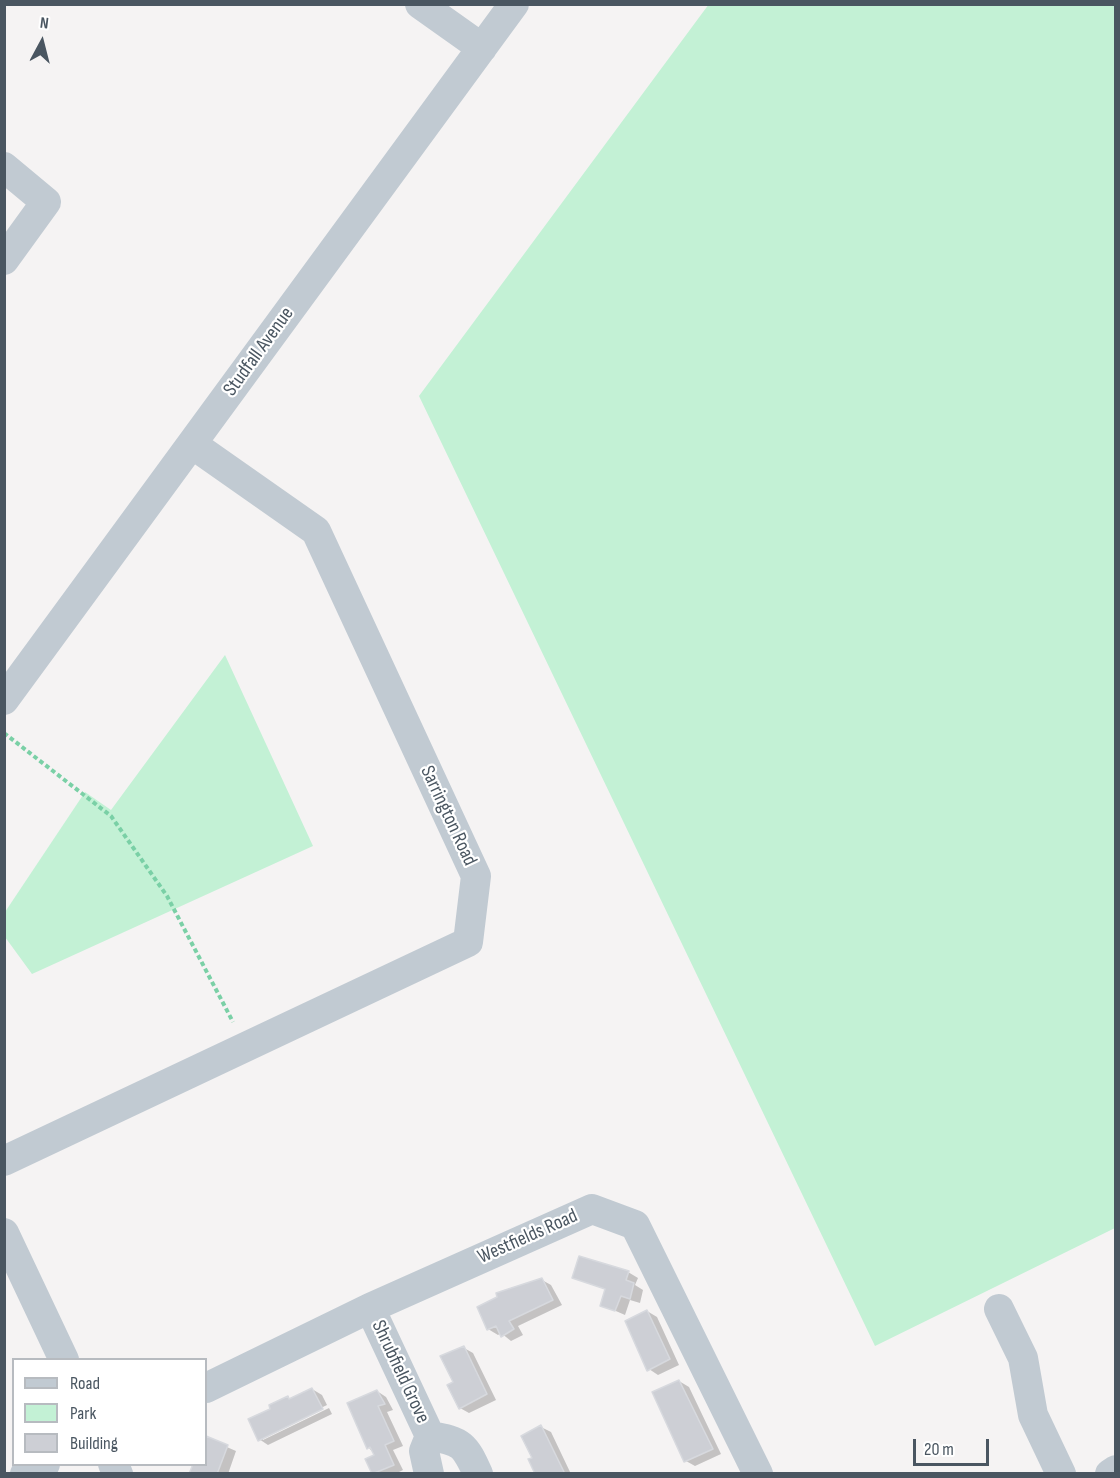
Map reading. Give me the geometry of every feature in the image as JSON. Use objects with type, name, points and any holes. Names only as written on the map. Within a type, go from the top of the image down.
[{"type":"street","points":[[420,4],[482,48]]},
{"type":"street","name":"Studfall Avenue","points":[[4,700],[514,4]]},
{"type":"street","points":[[4,167],[45,202],[4,260]]},
{"type":"street","name":"Sarrington Road","points":[[4,1161],[468,942],[476,876],[316,531],[192,444]]},
{"type":"street","name":"Westfields Road","points":[[207,1388],[370,1308],[592,1209],[635,1226],[758,1473]]},
{"type":"street","points":[[4,1233],[64,1358]]},
{"type":"street","name":"Shrubfield Grove","points":[[370,1308],[430,1436],[424,1451],[429,1473]]},
{"type":"street","points":[[999,1309],[1023,1358],[1027,1380],[1022,1418],[1061,1473]]},
{"type":"street","name":"Shrubfield Grove","points":[[430,1436],[450,1439],[468,1450],[478,1473]]},
{"type":"street","points":[[25,1473],[41,1466]]},
{"type":"street","points":[[1110,1473],[1116,1470]]},
{"type":"path","points":[[4,733],[111,816],[167,896],[246,1046]]},
{"type":"green space","points":[[709,4],[1115,5],[1115,1228],[875,1346],[419,396]]},
{"type":"green space","points":[[225,655],[313,846],[32,974],[5,937],[5,912],[85,792],[111,810]]},
{"type":"building","points":[[579,1256],[629,1271],[626,1280],[634,1283],[630,1299],[621,1296],[615,1311],[600,1306],[605,1289],[572,1278]]},
{"type":"building","points":[[542,1278],[553,1300],[509,1321],[514,1329],[501,1337],[496,1326],[487,1330],[477,1307],[497,1297],[496,1293]]},
{"type":"building","points":[[647,1310],[670,1359],[647,1371],[625,1321]]},
{"type":"building","points":[[464,1346],[487,1394],[459,1409],[447,1385],[453,1382],[440,1356]]},
{"type":"building","points":[[679,1380],[713,1449],[684,1462],[652,1392]]},
{"type":"building","points":[[312,1388],[323,1409],[258,1441],[248,1419],[270,1409],[269,1405]]},
{"type":"building","points":[[377,1390],[385,1404],[378,1406],[394,1441],[385,1445],[394,1465],[372,1474],[365,1459],[374,1455],[370,1447],[367,1449],[347,1403]]},
{"type":"building","points":[[541,1425],[565,1474],[535,1474],[528,1459],[532,1458],[521,1436]]},
{"type":"building","points":[[207,1436],[228,1445],[217,1474],[189,1474],[192,1466],[207,1466]]}]
